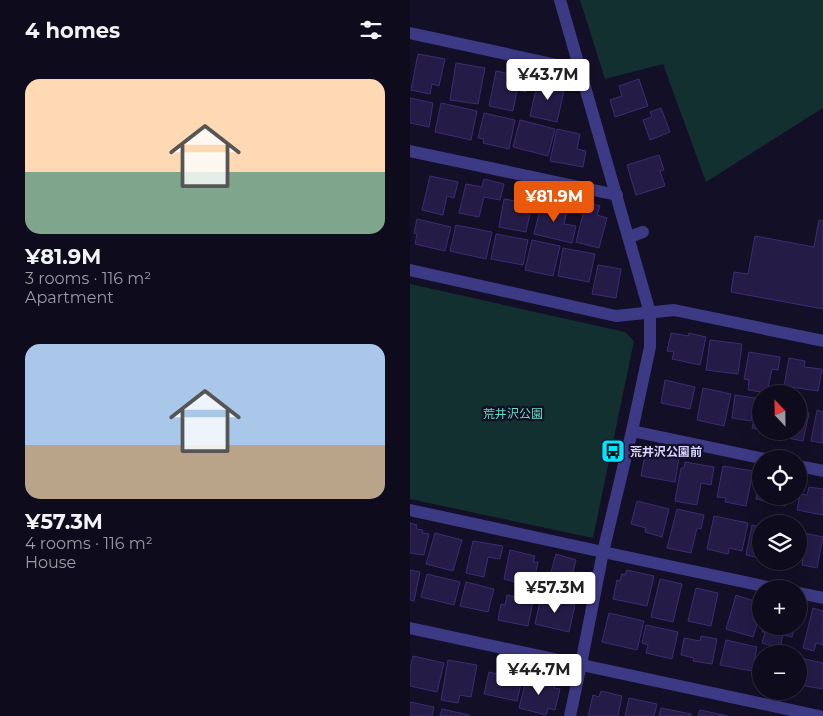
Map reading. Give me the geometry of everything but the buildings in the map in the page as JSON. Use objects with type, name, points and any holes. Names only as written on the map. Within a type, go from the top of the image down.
[{"type":"street","points":[[560,0],[650,313],[650,347],[603,552],[570,716]]},
{"type":"street","points":[[410,33],[580,70]]},
{"type":"street","points":[[410,151],[617,195]]},
{"type":"street","points":[[629,237],[643,232]]},
{"type":"street","points":[[410,270],[616,316],[674,310],[823,341]]},
{"type":"street","points":[[632,431],[752,456]]},
{"type":"street","points":[[807,468],[823,471]]},
{"type":"street","points":[[410,510],[752,584]]},
{"type":"street","points":[[807,595],[823,598]]},
{"type":"street","points":[[410,628],[820,716]]},
{"type":"green space","points":[[580,0],[823,0],[823,108],[706,182],[663,64],[605,79]]},
{"type":"green space","name":"荒井沢公園","points":[[410,284],[625,332],[634,341],[593,538],[410,499]]},
{"type":"place","name":"荒井沢公園前","points":[[613,451]]}]
